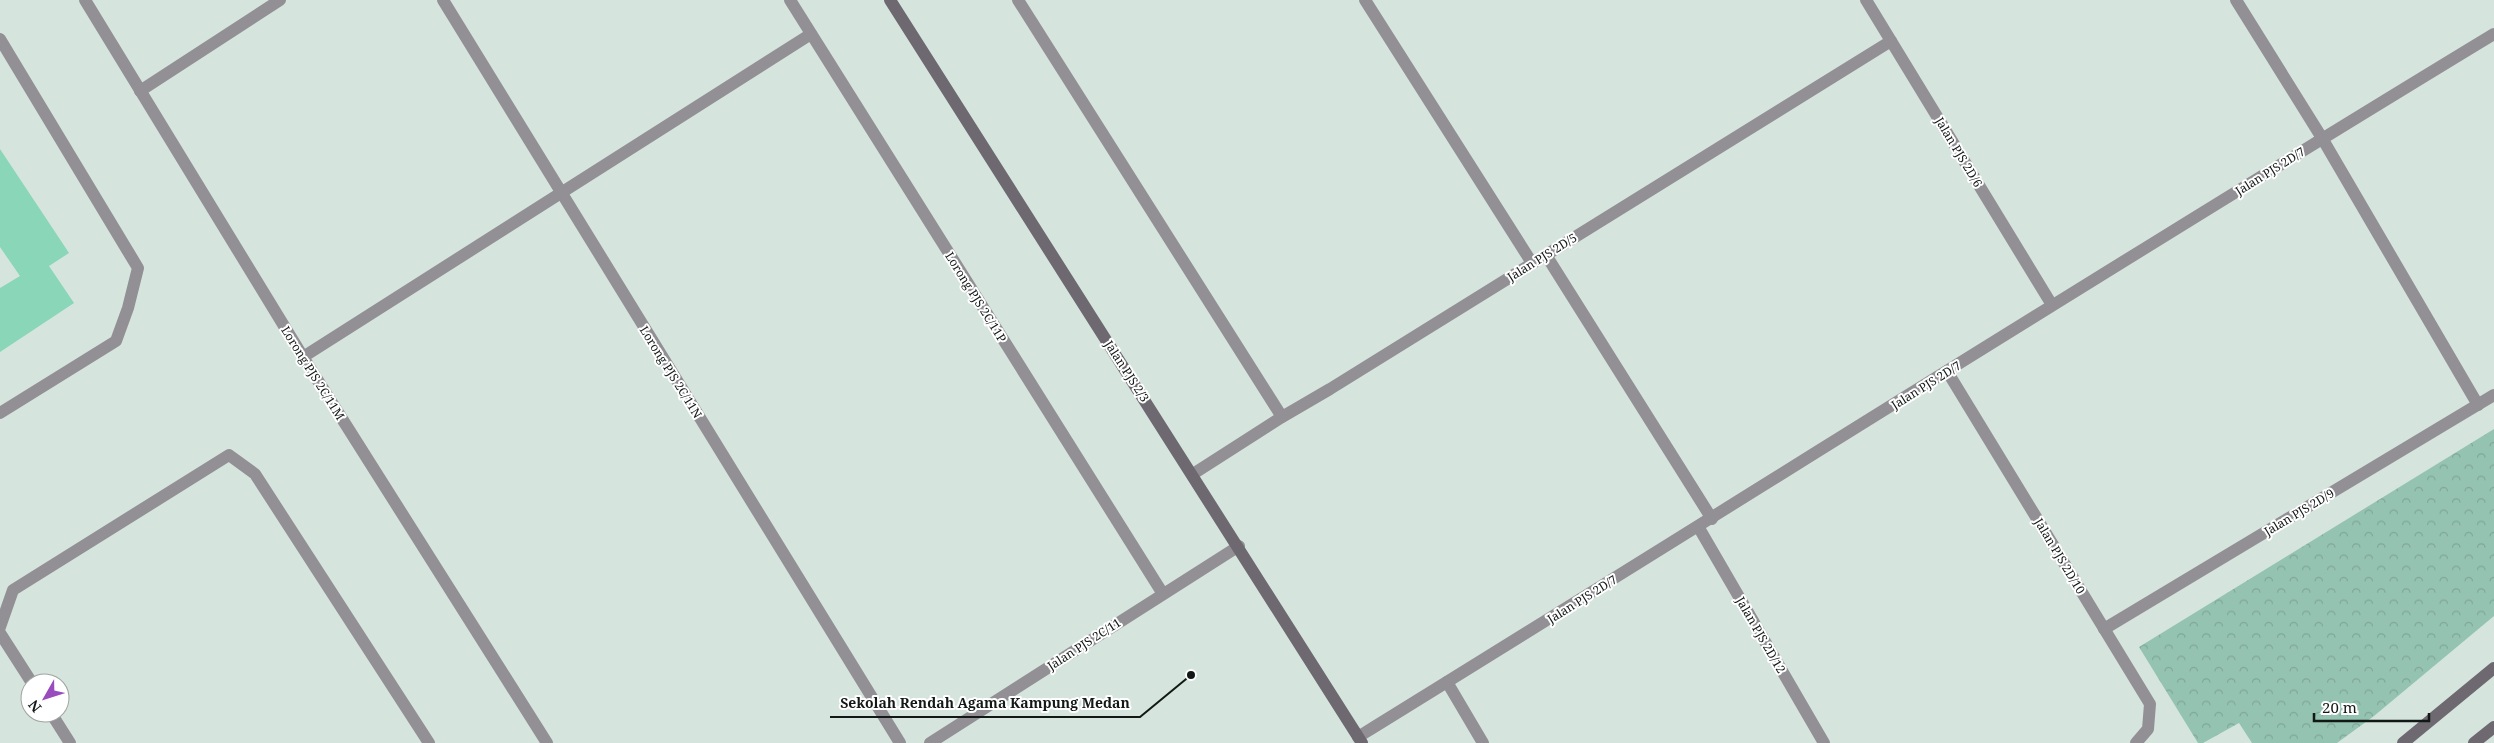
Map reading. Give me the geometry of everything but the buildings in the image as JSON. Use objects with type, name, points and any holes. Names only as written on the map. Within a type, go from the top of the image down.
[{"type":"street","name":"Lorong PJS 2C/11M","points":[[85,0],[303,357],[548,743]]},
{"type":"street","points":[[140,91],[280,0]]},
{"type":"street","name":"Lorong PJS 2C/11N","points":[[443,0],[900,743]]},
{"type":"street","name":"Lorong PJS 2C/11P","points":[[790,0],[1163,594]]},
{"type":"street","name":"Jalan PJS 2/3","points":[[890,0],[1239,546],[1360,740]]},
{"type":"street","points":[[1018,0],[1282,416]]},
{"type":"street","points":[[1365,0],[1532,263]]},
{"type":"street","name":"Jalan PJS 2D/6","points":[[1866,0],[2052,305]]},
{"type":"street","points":[[2236,0],[2322,138],[2478,405]]},
{"type":"street","points":[[303,357],[812,34]]},
{"type":"street","name":"Jalan PJS 2D/7","points":[[1360,740],[1447,682],[1699,528],[2052,305],[2494,34]]},
{"type":"street","points":[[0,40],[138,268],[128,308],[116,341],[0,413]]},
{"type":"street","name":"Jalan PJS 2D/5","points":[[1193,474],[1282,416],[1892,41]]},
{"type":"street","points":[[1546,255],[1712,519]]},
{"type":"street","name":"Jalan PJS 2D/10","points":[[1947,372],[2150,704],[2148,729],[2136,743]]},
{"type":"street","name":"Jalan PJS 2D/9","points":[[2104,629],[2494,395]]},
{"type":"street","points":[[0,627],[13,590],[229,455],[255,474],[428,743]]},
{"type":"street","name":"Jalan PJS 2D/12","points":[[1699,528],[1824,743]]},
{"type":"street","name":"Jalan PJS 2C/11","points":[[930,743],[1239,546]]},
{"type":"street","points":[[0,633],[26,673]]},
{"type":"street","points":[[2403,743],[2494,668]]},
{"type":"street","points":[[1447,682],[1483,743]]},
{"type":"street","points":[[57,723],[70,743]]},
{"type":"street","points":[[2474,743],[2494,727]]},
{"type":"green space","points":[[2494,429],[2494,616],[2374,716],[2337,743],[2252,743],[2239,723],[2203,743],[2198,743],[2139,647]]},
{"type":"place","name":"Sekolah Rendah Agama Kampung Medan","points":[[1191,675]]}]
